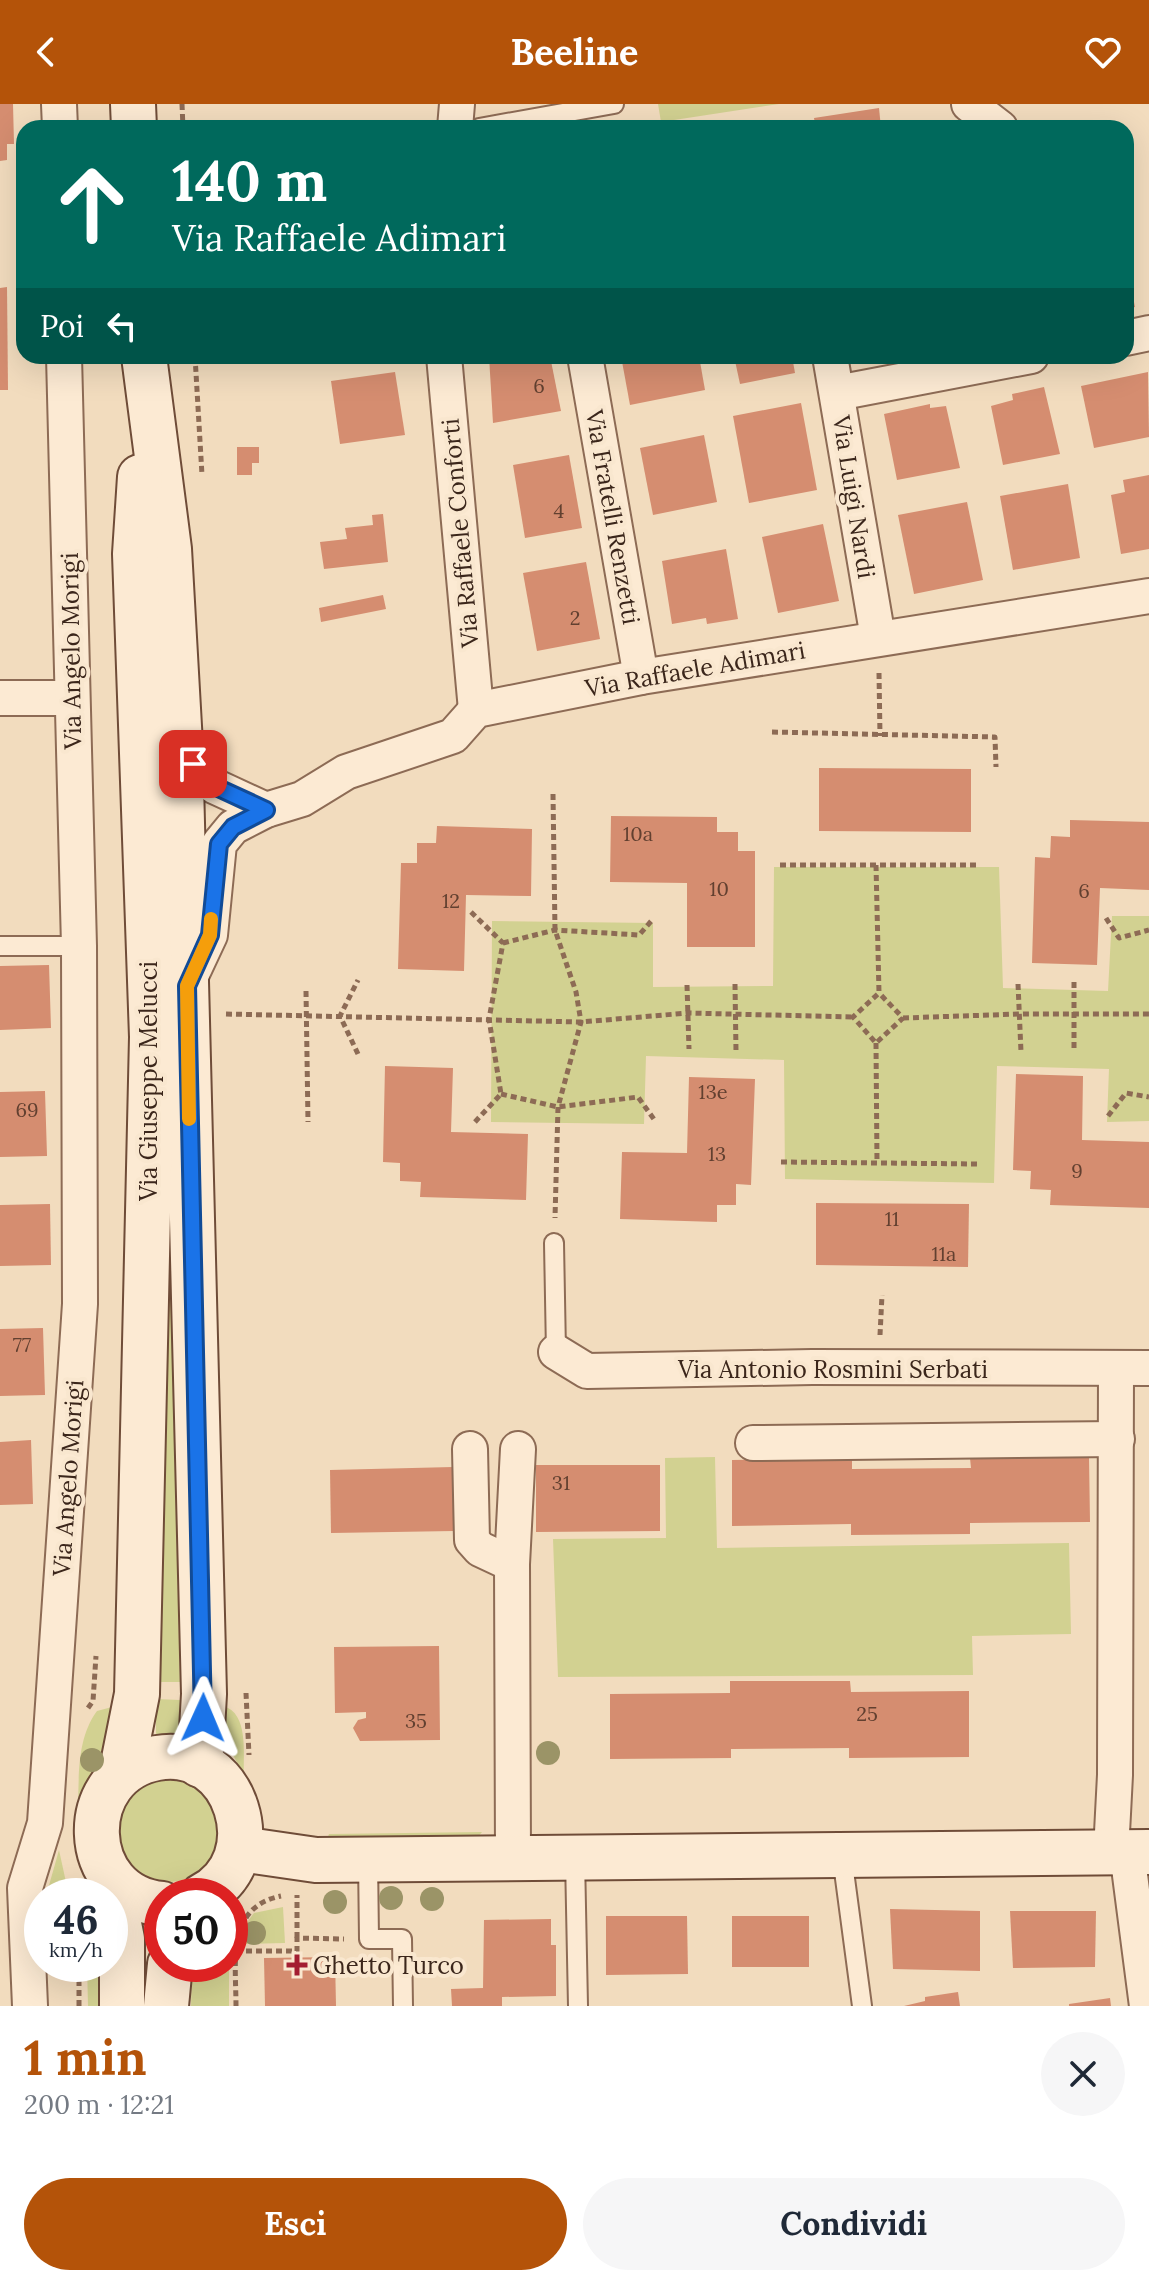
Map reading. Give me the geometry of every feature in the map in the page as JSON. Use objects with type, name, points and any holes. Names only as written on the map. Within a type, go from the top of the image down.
[{"type":"main road","name":"Via Giuseppe Melucci","points":[[145,371],[169,549],[180,744],[204,1694],[200,1765]]},
{"type":"main road","name":"Via Giuseppe Melucci","points":[[121,1774],[137,1694],[152,1037],[135,554],[145,371]]},
{"type":"main road","points":[[144,1899],[136,1897],[109,1874],[99,1858],[95,1822],[99,1804],[121,1774],[139,1763],[159,1757],[180,1758],[200,1765],[217,1776],[230,1791],[242,1829],[240,1849],[223,1878]]},
{"type":"main road","points":[[240,1849],[316,1860],[1129,1852]]},
{"type":"main road","points":[[109,1874],[122,1939],[122,2006]]},
{"type":"main road","points":[[166,2006],[168,1982]]},
{"type":"street","points":[[969,104],[990,120]]},
{"type":"street","name":"Via Angelo Morigi","points":[[30,2006],[12,1888],[44,1834],[80,1304],[79,946],[64,364]]},
{"type":"street","name":"Via Raffaele Conforti","points":[[445,364],[476,710]]},
{"type":"street","name":"Via Fratelli Renzetti","points":[[586,364],[641,677]]},
{"type":"street","name":"Via Luigi Nardi","points":[[832,364],[878,638]]},
{"type":"street","points":[[837,393],[989,364]]},
{"type":"street","name":"Via Raffaele Adimari","points":[[476,710],[641,677],[1149,596]]},
{"type":"street","points":[[0,698],[71,698]]},
{"type":"street","points":[[187,986],[210,935],[219,844],[233,827],[266,810],[302,799],[346,772],[453,736],[476,710]]},
{"type":"street","points":[[180,744],[214,786],[266,810]]},
{"type":"street","name":"Via Antonio Rosmini Serbati","points":[[556,1352],[587,1371],[812,1367],[1132,1368],[1117,1439],[1115,1775],[1129,1852],[1147,2006]]},
{"type":"street","points":[[753,1443],[1117,1439]]},
{"type":"street","points":[[470,1449],[472,1540],[480,1549],[512,1564]]},
{"type":"street","points":[[513,1858],[512,1564],[518,1449]]},
{"type":"lane","points":[[524,120],[614,104]]},
{"type":"lane","points":[[0,946],[79,946]]},
{"type":"lane","points":[[554,1243],[556,1352]]},
{"type":"lane","points":[[842,1856],[862,2006]]},
{"type":"lane","points":[[575,1858],[578,2006]]},
{"type":"lane","points":[[368,1859],[369,1939],[402,1939],[403,2006]]},
{"type":"path","points":[[878,638],[880,736]]},
{"type":"path","points":[[772,732],[995,737],[996,767]]},
{"type":"path","points":[[553,794],[555,930],[576,992],[581,1022],[558,1107],[554,1243]]},
{"type":"path","points":[[780,865],[978,865]]},
{"type":"path","points":[[876,865],[879,993],[903,1018]]},
{"type":"path","points":[[471,912],[503,943]]},
{"type":"path","points":[[1106,918],[1119,938],[1149,930]]},
{"type":"path","points":[[503,943],[555,930],[639,935],[653,919]]},
{"type":"path","points":[[501,1094],[489,1019],[503,943]]},
{"type":"path","points":[[340,1016],[358,980]]},
{"type":"path","points":[[1074,982],[1074,1051]]},
{"type":"path","points":[[735,984],[736,1051]]},
{"type":"path","points":[[1018,984],[1021,1052]]},
{"type":"path","points":[[687,985],[689,1049]]},
{"type":"path","points":[[306,991],[308,1122]]},
{"type":"path","points":[[226,1014],[581,1022],[688,1013],[853,1017],[879,993]]},
{"type":"path","points":[[876,1043],[903,1018],[1149,1014]]},
{"type":"path","points":[[340,1016],[358,1054]]},
{"type":"path","points":[[853,1017],[876,1043],[877,1163]]},
{"type":"path","points":[[1108,1116],[1126,1093],[1149,1097]]},
{"type":"path","points":[[501,1094],[558,1107],[638,1097],[656,1122]]},
{"type":"path","points":[[474,1123],[501,1094]]},
{"type":"path","points":[[781,1162],[978,1164]]},
{"type":"path","points":[[248,1951],[297,1951],[297,1893]]},
{"type":"path","points":[[248,1911],[266,1899],[306,1893]]},
{"type":"path","points":[[297,1938],[369,1939]]},
{"type":"path","points":[[79,1982],[79,2006]]},
{"type":"path","points":[[236,1982],[236,2006]]},
{"type":"shaded area","points":[[658,104],[779,104],[674,120],[661,120]]},
{"type":"shaded area","points":[[774,867],[999,867],[1003,988],[1108,991],[1112,916],[1149,916],[1149,1121],[1107,1122],[1109,1069],[997,1066],[994,1183],[785,1179],[784,1060],[646,1056],[644,1124],[491,1122],[492,921],[653,923],[653,987],[773,986]]},
{"type":"shaded area","points":[[169,1225],[180,1682],[155,1682]]},
{"type":"shaded area","points":[[715,1457],[717,1548],[1069,1543],[1071,1634],[972,1636],[973,1675],[558,1677],[553,1539],[666,1538],[665,1458]]},
{"type":"shaded area","points":[[156,1699],[180,1700],[183,1738],[156,1737]]},
{"type":"shaded area","points":[[223,1706],[231,1710],[241,1725],[244,1776],[232,1753]]},
{"type":"shaded area","points":[[112,1707],[100,1769],[78,1807],[80,1757],[86,1733],[97,1711]]},
{"type":"shaded area","points":[[168,1780],[188,1783],[211,1802],[218,1821],[216,1851],[211,1860],[190,1878],[146,1878],[125,1860],[120,1851],[117,1831],[120,1811],[139,1788],[148,1783]]},
{"type":"shaded area","points":[[482,1832],[477,1838],[325,1844],[329,1834]]},
{"type":"shaded area","points":[[59,1850],[65,1878],[51,1878]]},
{"type":"shaded area","points":[[283,1907],[285,1943],[248,1944],[248,1921],[254,1913]]},
{"type":"shaded area","points":[[87,1982],[101,1982],[100,2006],[88,2006]]},
{"type":"shaded area","points":[[192,1982],[229,1982],[229,2006],[191,2006]]},
{"type":"building","points":[[0,104],[13,104],[14,144],[7,144],[7,160],[0,161]]},
{"type":"building","points":[[879,108],[880,120],[814,120]]},
{"type":"building","points":[[7,287],[8,390],[0,390],[0,288]]},
{"type":"building","points":[[489,364],[552,364],[561,411],[493,423]]},
{"type":"building","points":[[622,364],[700,364],[705,390],[630,405]]},
{"type":"building","points":[[736,364],[793,364],[795,373],[740,384]]},
{"type":"building","points":[[395,372],[405,435],[340,444],[331,381]]},
{"type":"building","points":[[1148,372],[1149,437],[1094,448],[1081,386]]},
{"type":"building","points":[[1044,387],[1060,454],[1003,465],[991,406],[1013,400],[1012,394]]},
{"type":"building","points":[[801,403],[817,490],[749,503],[733,416]]},
{"type":"building","points":[[930,404],[930,408],[946,406],[960,468],[897,480],[884,414]]},
{"type":"building","points":[[704,435],[717,502],[653,515],[640,448]]},
{"type":"building","points":[[237,447],[259,447],[259,463],[252,463],[252,475],[237,475]]},
{"type":"building","points":[[569,455],[582,528],[525,538],[513,465]]},
{"type":"building","points":[[1149,475],[1149,549],[1121,554],[1111,495],[1125,492],[1123,480]]},
{"type":"building","points":[[1068,484],[1080,558],[1013,570],[1000,496]]},
{"type":"building","points":[[967,502],[983,580],[914,594],[898,515]]},
{"type":"building","points":[[383,514],[388,562],[324,569],[320,542],[347,539],[345,528],[373,525],[372,515]]},
{"type":"building","points":[[823,524],[839,601],[778,613],[762,537]]},
{"type":"building","points":[[726,549],[738,619],[707,624],[706,618],[672,624],[662,561]]},
{"type":"building","points":[[586,562],[600,639],[537,651],[523,573]]},
{"type":"building","points":[[383,595],[386,609],[321,622],[319,608]]},
{"type":"building","points":[[819,768],[971,769],[971,832],[819,831]]},
{"type":"building","points":[[611,816],[717,817],[717,832],[738,832],[738,851],[755,851],[755,947],[687,947],[687,883],[610,882]]},
{"type":"building","points":[[1070,820],[1149,822],[1149,890],[1100,888],[1097,965],[1032,963],[1035,857],[1050,858],[1051,836],[1070,837]]},
{"type":"building","points":[[437,826],[532,829],[531,896],[466,895],[464,971],[398,969],[401,863],[417,863],[417,843],[436,843]]},
{"type":"building","points":[[49,965],[51,1028],[0,1030],[0,966]]},
{"type":"building","points":[[385,1066],[453,1068],[451,1132],[528,1134],[526,1200],[420,1197],[421,1182],[400,1181],[400,1163],[383,1162]]},
{"type":"building","points":[[1016,1074],[1083,1076],[1082,1140],[1149,1142],[1149,1208],[1050,1205],[1051,1190],[1030,1189],[1031,1171],[1013,1170]]},
{"type":"building","points":[[689,1077],[755,1079],[751,1185],[736,1184],[736,1205],[717,1205],[717,1222],[620,1219],[622,1152],[687,1153]]},
{"type":"building","points":[[45,1091],[47,1156],[0,1157],[0,1092]]},
{"type":"building","points":[[816,1203],[969,1204],[968,1267],[816,1265]]},
{"type":"building","points":[[50,1204],[51,1265],[0,1266],[0,1205]]},
{"type":"building","points":[[43,1328],[45,1395],[0,1396],[0,1329]]},
{"type":"building","points":[[31,1440],[33,1504],[0,1505],[0,1442]]},
{"type":"building","points":[[1089,1457],[1090,1522],[970,1523],[970,1534],[851,1535],[851,1524],[732,1526],[732,1460],[852,1458],[852,1469],[971,1468],[970,1458]]},
{"type":"building","points":[[536,1465],[660,1465],[660,1531],[536,1532]]},
{"type":"building","points":[[453,1467],[454,1531],[331,1533],[330,1470]]},
{"type":"building","points":[[439,1646],[440,1740],[360,1741],[353,1728],[358,1720],[366,1718],[366,1712],[335,1713],[334,1647]]},
{"type":"building","points":[[730,1681],[850,1681],[851,1692],[969,1691],[969,1757],[849,1758],[849,1748],[731,1749],[731,1758],[610,1759],[610,1694],[730,1693]]},
{"type":"building","points":[[890,1909],[980,1911],[980,1971],[893,1969]]},
{"type":"building","points":[[1010,1911],[1096,1911],[1095,1967],[1013,1968]]},
{"type":"building","points":[[606,1916],[687,1916],[688,1974],[606,1975]]},
{"type":"building","points":[[732,1916],[809,1916],[809,1967],[732,1967]]},
{"type":"building","points":[[551,1919],[551,1945],[556,1945],[556,1996],[502,1997],[502,2006],[452,2006],[451,1989],[483,1988],[484,1920]]},
{"type":"building","points":[[335,1957],[336,2006],[265,2006],[264,1958]]},
{"type":"building","points":[[958,1992],[960,2006],[904,2006],[925,2001],[925,1997]]},
{"type":"building","points":[[1110,1998],[1111,2006],[1069,2006],[1069,2004]]},
{"type":"slow traffic","points":[[189,1119],[187,986],[210,935],[211,919]]},
{"type":"place","name":"Ghetto Turco","points":[[297,1965]]},
{"type":"route","points":[[193,764],[214,786],[266,810],[233,827],[219,844],[210,935],[187,986],[203,1718]]}]
